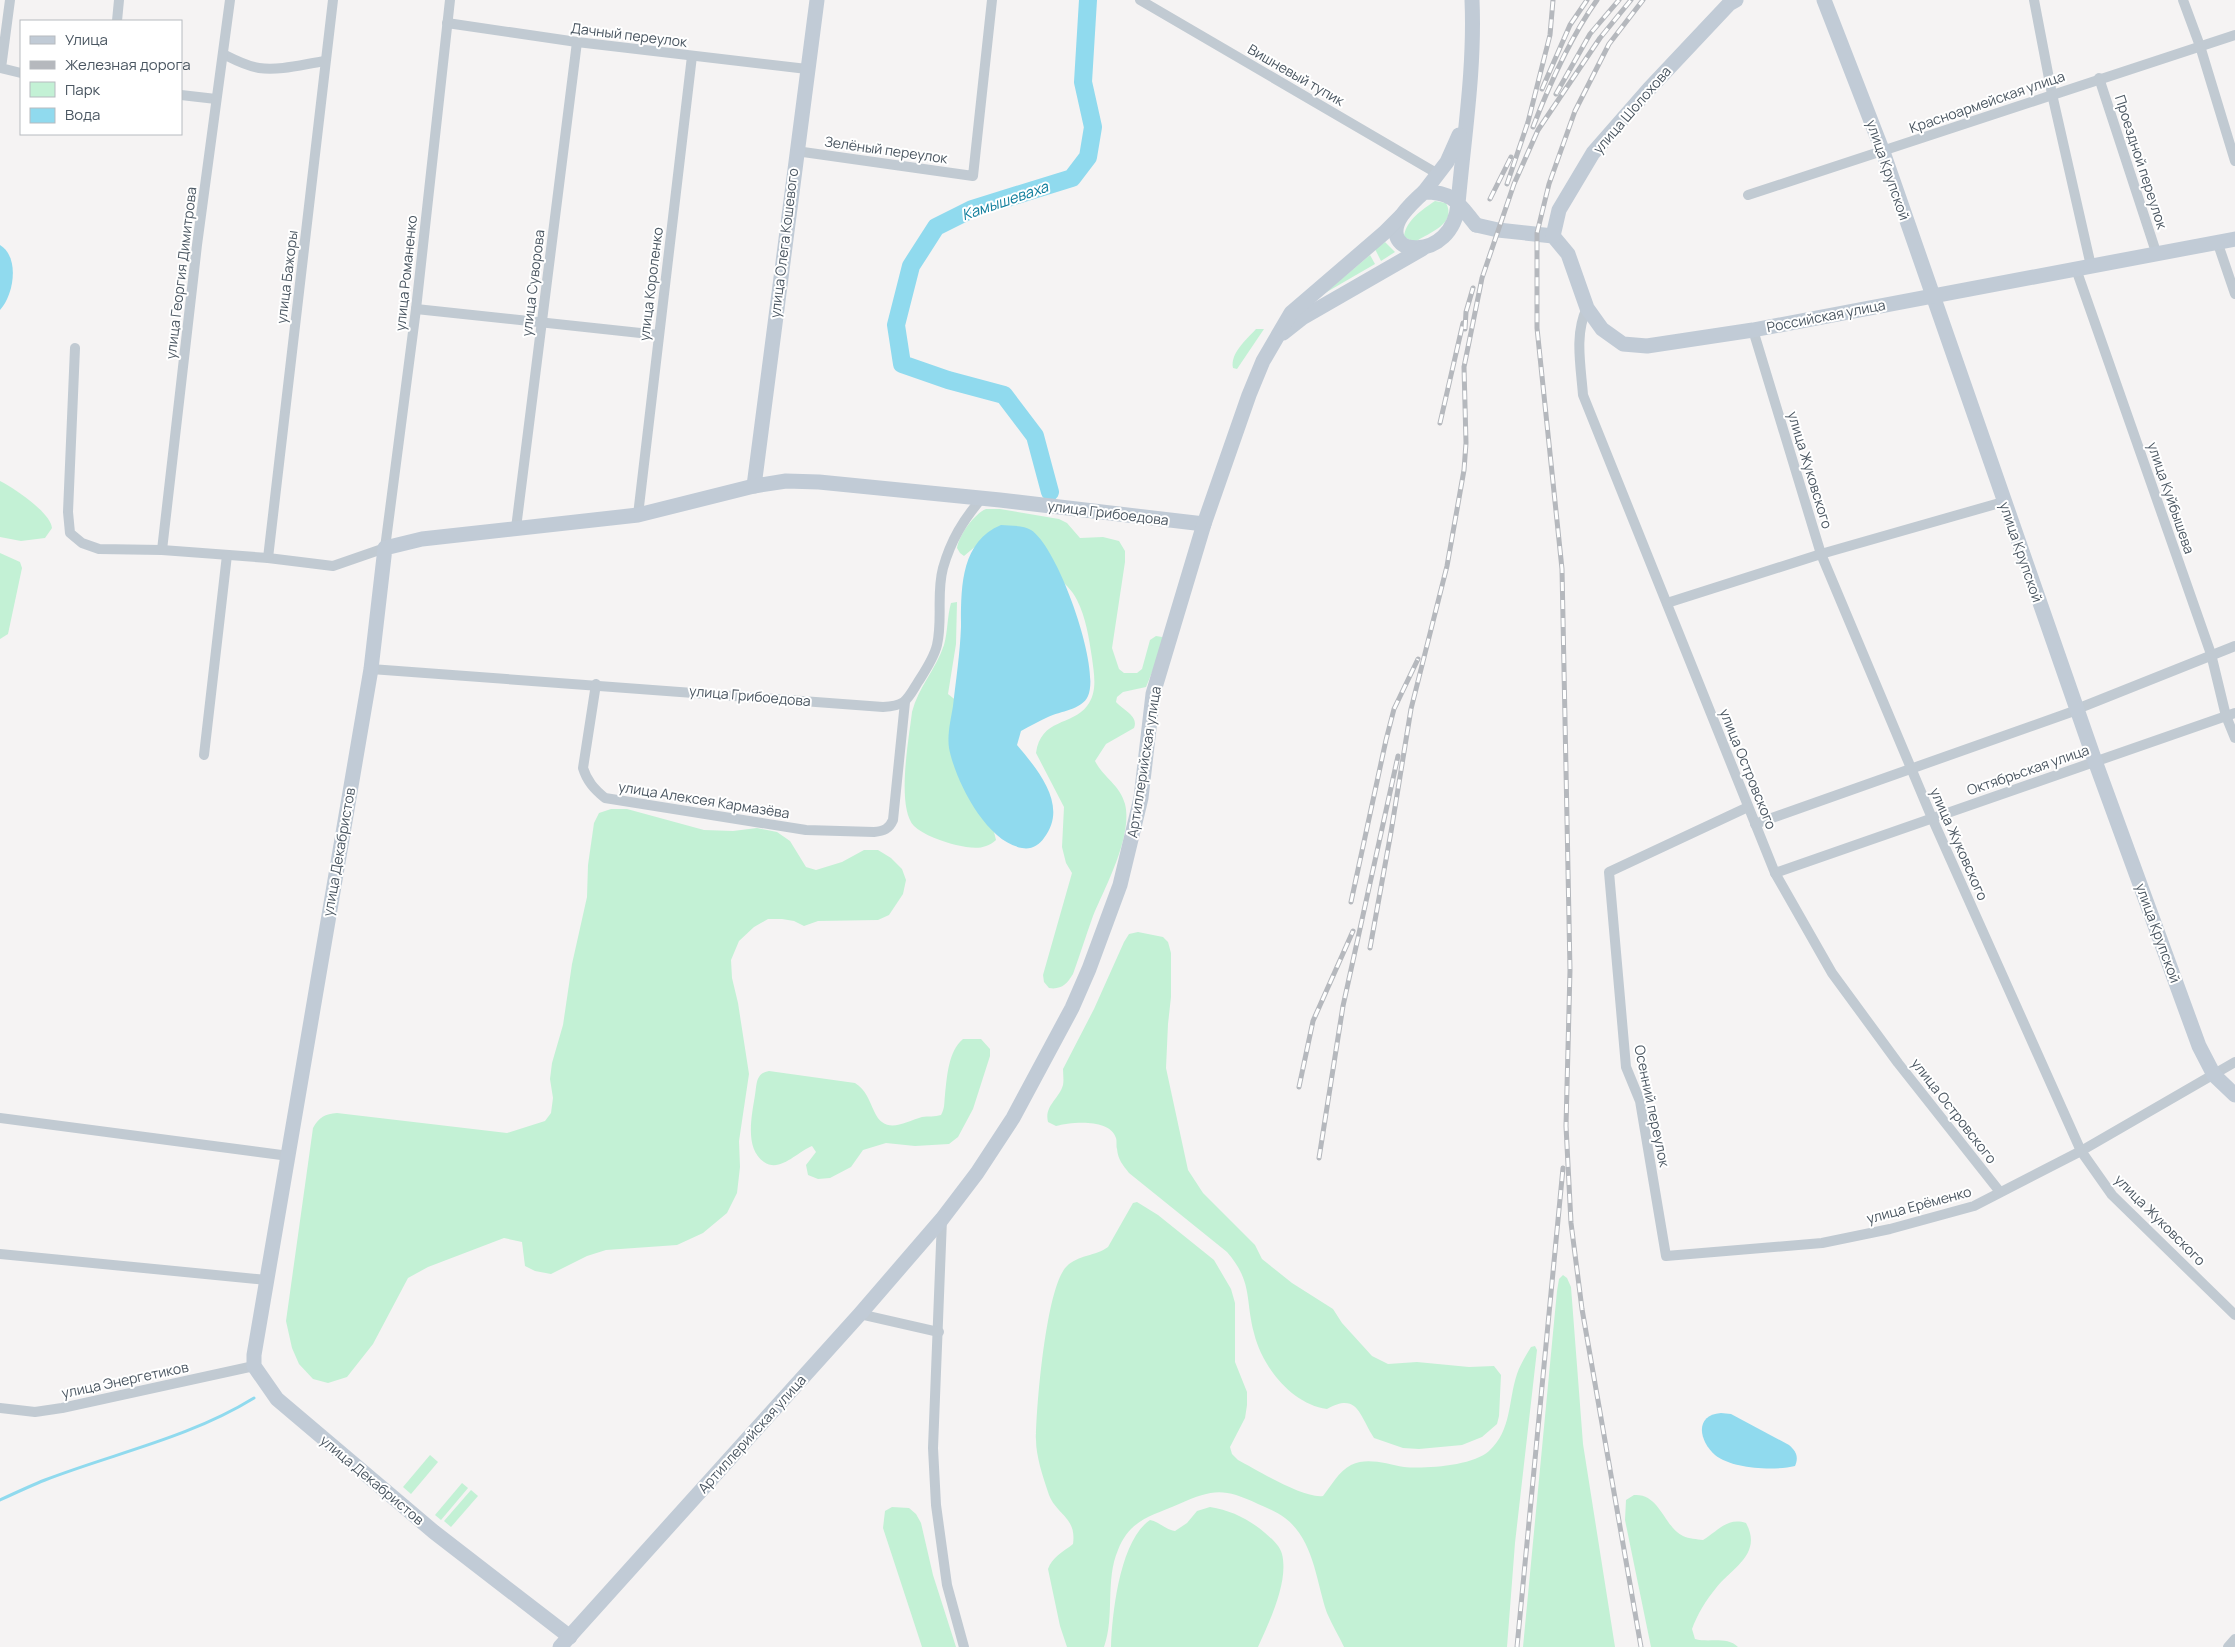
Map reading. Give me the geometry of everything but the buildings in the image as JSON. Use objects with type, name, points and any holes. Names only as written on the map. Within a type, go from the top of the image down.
[{"type":"street","points":[[10,0],[1,68],[20,73]]},
{"type":"street","points":[[117,20],[119,0]]},
{"type":"street","name":"улица Георгия Димитрова","points":[[162,550],[216,99],[230,0]]},
{"type":"street","name":"улица Бажоры","points":[[268,558],[333,0]]},
{"type":"street","name":"улица Романенко","points":[[385,548],[416,309],[450,0]]},
{"type":"street","name":"улица Олега Кошевого","points":[[754,486],[817,0]]},
{"type":"street","name":"Зелёный переулок","points":[[796,151],[973,176],[992,0]]},
{"type":"street","name":"Вишневый тупик","points":[[1140,0],[1438,174]]},
{"type":"street","name":"Артиллерийская улица","points":[[1442,237],[1454,223],[1458,204],[1472,44],[1472,0]]},
{"type":"street","name":"улица Шолохова","points":[[1553,236],[1559,210],[1593,153],[1649,89],[1729,4],[1736,0]]},
{"type":"street","name":"улица Крупской","points":[[1824,0],[1883,152],[2003,502],[2199,1046],[2214,1075],[2235,1095]]},
{"type":"street","name":"улица Куйбышева","points":[[2034,0],[2084,268],[2211,654],[2230,715],[2235,738]]},
{"type":"street","points":[[2183,0],[2200,46],[2235,161]]},
{"type":"street","name":"Дачный переулок","points":[[447,23],[577,42],[807,69]]},
{"type":"street","name":"Красноармейская улица","points":[[1748,195],[1883,152],[2099,78],[2235,35]]},
{"type":"street","name":"улица Суворова","points":[[516,528],[577,42]]},
{"type":"street","points":[[223,54],[247,65],[272,69],[325,61]]},
{"type":"street","name":"улица Короленко","points":[[638,515],[692,56]]},
{"type":"street","name":"Проездной переулок","points":[[2099,78],[2157,255]]},
{"type":"street","points":[[182,95],[216,99]]},
{"type":"street","name":"Артиллерийская улица","points":[[565,1642],[860,1314],[942,1219],[977,1172],[1013,1118],[1054,1044],[1089,969],[1120,885],[1141,798],[1154,694],[1204,524],[1249,395],[1263,361],[1291,313],[1401,216],[1424,192],[1456,145],[1465,117]]},
{"type":"street","points":[[1424,192],[1448,195],[1476,225],[1498,230],[1553,236]]},
{"type":"street","points":[[1401,216],[1398,228],[1398,237],[1401,243],[1407,248],[1422,249]]},
{"type":"street","name":"Артиллерийская улица","points":[[1276,339],[1302,318],[1442,237],[1476,225]]},
{"type":"street","name":"Российская улица","points":[[1553,236],[1568,254],[1587,308],[1602,330],[1623,344],[1647,346],[1753,330],[1931,295],[2218,244],[2235,239]]},
{"type":"street","points":[[2218,244],[2235,294]]},
{"type":"street","name":"улица Островского","points":[[1587,308],[1580,321],[1580,359],[1583,395],[1775,873],[1832,973],[1898,1063],[2000,1192]]},
{"type":"street","points":[[416,309],[659,335]]},
{"type":"street","name":"улица Жуковского","points":[[1753,330],[1821,554],[1932,818],[2081,1151],[2112,1195],[2235,1315]]},
{"type":"street","points":[[75,348],[68,512],[70,533],[82,544],[99,549],[162,550],[268,558],[333,566],[385,548]]},
{"type":"street","name":"улица Грибоедова","points":[[385,548],[422,539],[638,515],[754,486],[786,481],[819,482],[982,498],[1204,524]]},
{"type":"street","points":[[905,702],[930,663],[937,646],[940,611],[938,590],[943,568],[954,538],[964,519],[982,498]]},
{"type":"street","points":[[1667,603],[1821,554],[2003,502]]},
{"type":"street","name":"улица Декабристов","points":[[385,548],[371,669],[254,1366],[285,1406],[565,1642]]},
{"type":"street","points":[[204,755],[227,555]]},
{"type":"street","points":[[1755,824],[2077,710],[2211,654],[2235,646]]},
{"type":"street","name":"улица Грибоедова","points":[[371,669],[596,684],[883,707],[897,706],[905,702]]},
{"type":"street","name":"улица Алексея Кармазёва","points":[[596,684],[583,768],[586,779],[605,798],[806,830],[874,832],[882,831],[890,826],[893,820],[905,702]]},
{"type":"street","name":"Октябрьская улица","points":[[1775,873],[2230,715]]},
{"type":"street","name":"Осенний переулок","points":[[1666,1256],[1640,1102],[1626,1066],[1608,872],[1748,807]]},
{"type":"street","name":"улица Ерёменко","points":[[1666,1256],[1822,1242],[1890,1229],[1974,1206],[2081,1151],[2235,1062]]},
{"type":"street","points":[[0,1118],[289,1156]]},
{"type":"street","points":[[942,1219],[933,1448],[936,1505],[946,1585],[964,1647]]},
{"type":"street","points":[[0,1254],[267,1280]]},
{"type":"street","points":[[860,1314],[939,1332]]},
{"type":"street","name":"улица Энергетиков","points":[[0,1408],[35,1412],[62,1408],[254,1366]]},
{"type":"street","points":[[2228,1647],[2235,1639]]},
{"type":"green space","points":[[1435,201],[1446,203],[1448,217],[1445,222],[1415,242],[1404,237],[1411,221]]},
{"type":"green space","points":[[1385,242],[1395,252],[1381,261],[1375,249]]},
{"type":"green space","points":[[1370,255],[1375,264],[1325,293]]},
{"type":"green space","points":[[1256,329],[1264,329],[1237,369],[1233,368],[1234,357]]},
{"type":"green space","points":[[0,481],[22,495],[45,515],[52,528],[45,538],[21,541],[0,537]]},
{"type":"green space","points":[[986,509],[1000,509],[1059,519],[1067,523],[1080,538],[1103,537],[1119,541],[1125,551],[1125,562],[1112,648],[1119,669],[1124,673],[1137,673],[1142,669],[1150,640],[1156,636],[1162,637],[1164,643],[1146,687],[1123,692],[1117,697],[1116,702],[1134,720],[1134,728],[1106,744],[1095,761],[1123,797],[1126,817],[1125,831],[1122,846],[1093,916],[1073,974],[1066,983],[1057,988],[1049,988],[1044,982],[1043,975],[1072,873],[1066,863],[1062,847],[1064,807],[1036,753],[1039,742],[1050,728],[1073,717],[1087,706],[1093,695],[1094,670],[1085,621],[1080,607],[1071,590],[1062,581],[1037,563],[989,535],[964,556],[960,553],[957,548],[964,531],[977,515]]},
{"type":"green space","points":[[0,553],[20,562],[22,568],[8,634],[0,639]]},
{"type":"green space","points":[[957,602],[956,644],[948,694],[963,706],[996,840],[987,846],[977,848],[951,844],[923,832],[914,826],[909,817],[906,804],[905,772],[912,712],[918,695],[941,654],[951,603]]},
{"type":"green space","points":[[611,809],[627,809],[704,830],[733,831],[757,828],[777,832],[790,841],[806,867],[816,870],[842,862],[864,850],[878,850],[891,858],[902,869],[906,880],[903,894],[889,915],[878,920],[818,921],[804,926],[794,921],[768,919],[754,927],[739,941],[731,960],[732,978],[738,1003],[749,1074],[739,1141],[740,1167],[737,1193],[727,1213],[703,1233],[677,1245],[606,1250],[587,1256],[551,1274],[535,1271],[525,1266],[522,1242],[504,1238],[428,1267],[408,1278],[373,1344],[347,1377],[328,1383],[313,1379],[299,1364],[292,1348],[286,1321],[313,1128],[323,1117],[337,1113],[507,1133],[545,1121],[551,1113],[553,1098],[550,1079],[552,1063],[563,1025],[572,964],[587,897],[588,865],[594,823],[599,813]]},
{"type":"green space","points":[[1138,932],[1163,937],[1168,942],[1171,953],[1171,997],[1166,1068],[1188,1170],[1203,1193],[1255,1245],[1262,1259],[1292,1283],[1333,1309],[1342,1323],[1372,1356],[1388,1364],[1417,1362],[1469,1367],[1494,1366],[1501,1375],[1499,1416],[1497,1424],[1482,1437],[1462,1445],[1419,1449],[1403,1448],[1374,1438],[1361,1414],[1352,1405],[1345,1403],[1337,1404],[1327,1409],[1314,1406],[1302,1400],[1280,1382],[1264,1359],[1251,1321],[1245,1282],[1227,1252],[1129,1173],[1118,1156],[1116,1138],[1106,1127],[1089,1123],[1071,1123],[1056,1126],[1048,1122],[1048,1111],[1063,1085],[1063,1069],[1094,1009],[1124,942],[1129,934]]},
{"type":"green space","points":[[963,1039],[981,1039],[990,1049],[990,1056],[973,1109],[958,1137],[949,1144],[915,1146],[886,1143],[863,1150],[851,1167],[830,1178],[818,1179],[808,1175],[806,1165],[816,1152],[812,1146],[776,1165],[764,1162],[758,1156],[752,1140],[751,1121],[757,1081],[763,1073],[769,1071],[855,1083],[865,1092],[878,1119],[889,1125],[902,1124],[922,1117],[941,1115],[944,1108],[951,1058],[954,1050]]},
{"type":"green space","points":[[1137,1202],[1158,1215],[1214,1260],[1231,1289],[1235,1303],[1235,1362],[1247,1392],[1245,1418],[1230,1447],[1232,1454],[1238,1460],[1268,1477],[1304,1493],[1323,1496],[1343,1471],[1357,1463],[1370,1461],[1404,1467],[1423,1467],[1460,1463],[1482,1456],[1489,1451],[1502,1434],[1506,1425],[1518,1371],[1531,1347],[1535,1346],[1537,1350],[1515,1543],[1507,1647],[1344,1647],[1327,1613],[1308,1549],[1295,1527],[1279,1514],[1246,1499],[1218,1492],[1201,1495],[1151,1516],[1135,1525],[1129,1531],[1118,1550],[1114,1562],[1109,1623],[1104,1647],[1067,1647],[1060,1626],[1048,1569],[1055,1558],[1073,1544],[1072,1527],[1051,1500],[1037,1453],[1036,1440],[1040,1376],[1048,1321],[1053,1297],[1067,1266],[1071,1262],[1108,1247],[1133,1203]]},
{"type":"green space","points":[[1563,1275],[1567,1278],[1571,1287],[1583,1444],[1615,1647],[1523,1647],[1557,1291],[1559,1279]]},
{"type":"green space","points":[[430,1455],[438,1462],[411,1494],[403,1487]]},
{"type":"green space","points":[[462,1483],[468,1488],[441,1520],[435,1515]]},
{"type":"green space","points":[[471,1490],[478,1496],[451,1527],[444,1521]]},
{"type":"green space","points":[[1634,1495],[1650,1499],[1671,1526],[1688,1538],[1703,1540],[1728,1523],[1746,1523],[1751,1543],[1748,1552],[1737,1567],[1716,1588],[1699,1613],[1692,1629],[1695,1639],[1723,1641],[1738,1647],[1651,1647],[1625,1520],[1626,1500]]},
{"type":"green space","points":[[892,1507],[909,1508],[916,1514],[921,1523],[933,1575],[956,1647],[922,1647],[883,1528],[885,1511]]},
{"type":"green space","points":[[1210,1507],[1230,1512],[1253,1524],[1278,1546],[1282,1554],[1283,1577],[1277,1602],[1258,1647],[1111,1647],[1113,1616],[1120,1578],[1131,1544],[1140,1530],[1150,1520],[1175,1531],[1187,1523],[1197,1511]]},
{"type":"water","points":[[0,245],[10,258],[13,276],[9,295],[0,310]]},
{"type":"water","points":[[1001,525],[1028,528],[1042,541],[1053,559],[1074,609],[1083,636],[1088,661],[1090,682],[1088,696],[1085,701],[1070,710],[1048,717],[1021,731],[1017,745],[1041,777],[1052,801],[1051,826],[1044,838],[1032,848],[1022,848],[1009,843],[996,834],[985,822],[965,792],[952,761],[949,748],[949,727],[959,657],[961,597],[966,568],[970,555],[977,543]]},
{"type":"water","points":[[1721,1413],[1731,1414],[1789,1445],[1796,1454],[1795,1466],[1786,1468],[1754,1468],[1722,1460],[1715,1455],[1705,1443],[1702,1430],[1703,1423],[1706,1418]]},
{"type":"waterway","name":"Камышеваха","points":[[1050,492],[1035,436],[1004,395],[948,380],[902,364],[896,325],[911,266],[936,227],[972,209],[1072,178],[1088,157],[1093,127],[1083,82],[1088,0]]},
{"type":"waterway","points":[[0,1500],[71,1470],[151,1444],[204,1424],[254,1398]]},
{"type":"railway","points":[[1507,184],[1528,122],[1550,35],[1553,0]]},
{"type":"railway","points":[[1542,89],[1570,25],[1587,0]]},
{"type":"railway","points":[[1533,127],[1561,61],[1597,0]]},
{"type":"railway","points":[[1556,94],[1590,34],[1619,0]]},
{"type":"railway","points":[[1370,948],[1411,709],[1447,566],[1464,470],[1466,443],[1464,367],[1482,278],[1514,184],[1538,130],[1600,38],[1631,0]]},
{"type":"railway","points":[[1641,1647],[1582,1309],[1571,1223],[1566,1126],[1570,970],[1562,569],[1537,328],[1537,233],[1549,184],[1575,111],[1609,44],[1643,0]]},
{"type":"railway","points":[[1490,199],[1511,157]]},
{"type":"railway","points":[[1465,329],[1466,312],[1473,288]]},
{"type":"railway","points":[[1440,423],[1463,323]]},
{"type":"railway","points":[[1351,902],[1394,709],[1418,659]]},
{"type":"railway","points":[[1319,1158],[1343,1006],[1398,756]]},
{"type":"railway","points":[[1299,1087],[1313,1021],[1353,931]]},
{"type":"railway","points":[[1517,1647],[1563,1168]]}]
